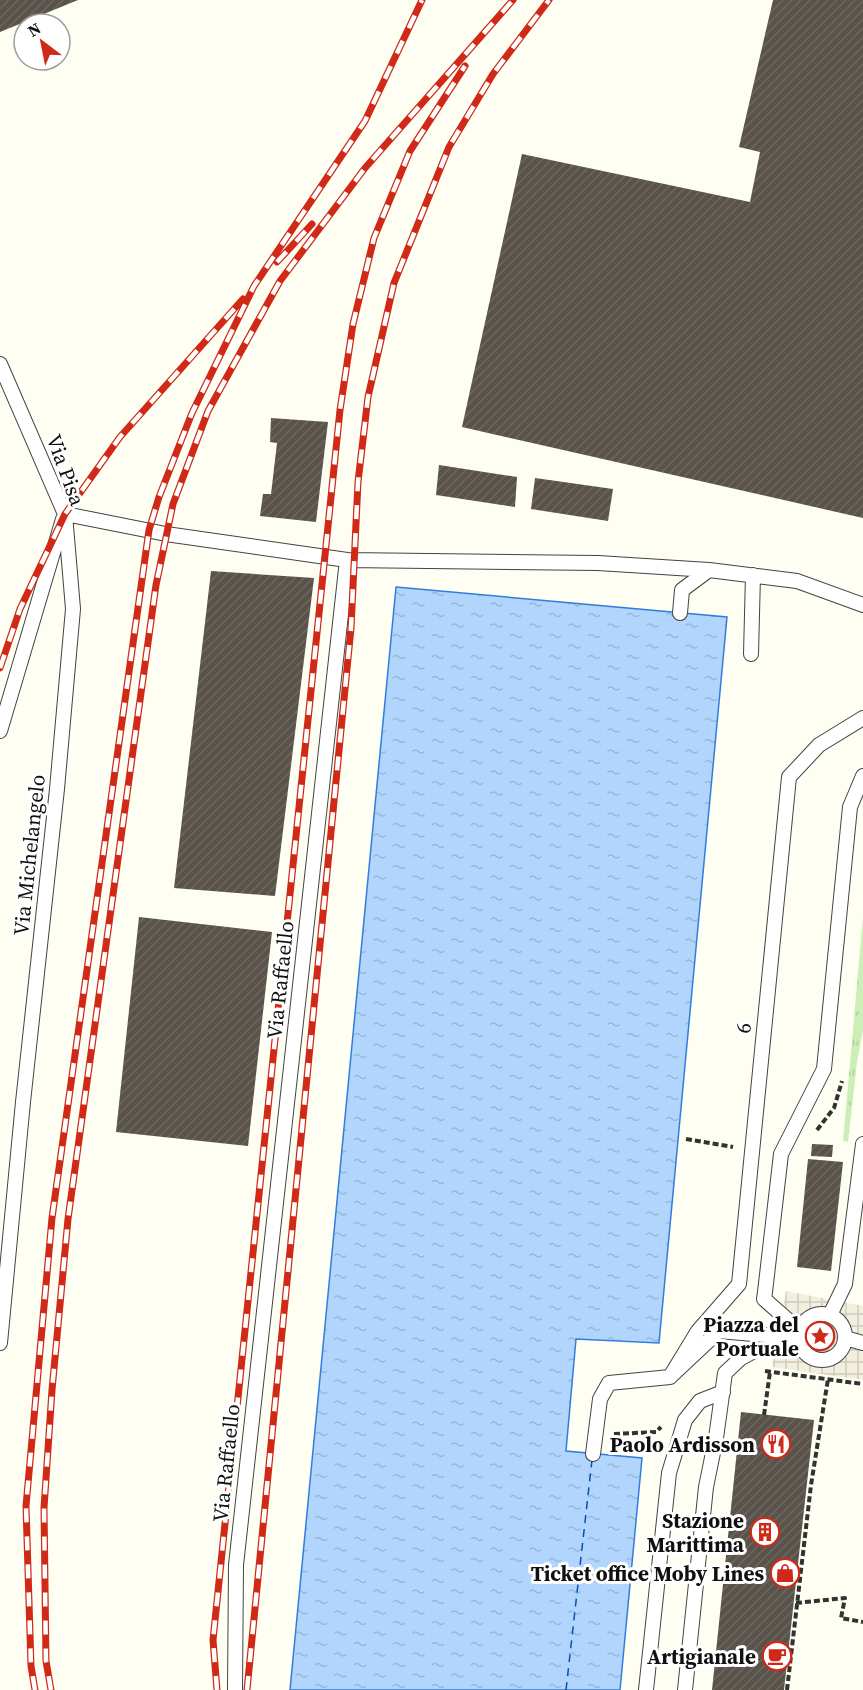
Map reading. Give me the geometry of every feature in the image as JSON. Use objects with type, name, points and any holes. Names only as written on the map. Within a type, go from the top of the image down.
[{"type":"lane","name":"Via Pisa","points":[[0,364],[65,514],[0,731]]},
{"type":"lane","points":[[65,514],[166,534],[347,560],[598,563],[753,575],[797,581],[863,605]]},
{"type":"lane","name":"Via Michelangelo","points":[[0,1343],[57,789],[73,609],[65,514]]},
{"type":"lane","name":"Via Raffaello","points":[[235,1690],[236,1565],[347,560]]},
{"type":"lane","points":[[680,613],[682,590],[709,570]]},
{"type":"lane","points":[[751,654],[753,575]]},
{"type":"lane","name":"6","points":[[670,1377],[698,1331],[739,1284],[789,777],[819,745],[863,718]]},
{"type":"lane","points":[[799,1338],[804,1322],[811,1316],[821,1314],[830,1315],[838,1320],[844,1329],[845,1338],[843,1347],[837,1355],[820,1361],[811,1359],[804,1353],[799,1338],[764,1299],[781,1154],[824,1069],[850,807],[863,776]]},
{"type":"lane","points":[[830,1315],[845,1284],[863,1144]]},
{"type":"lane","points":[[593,1454],[600,1399],[609,1383],[670,1377],[719,1331],[799,1338]]},
{"type":"lane","points":[[684,1690],[706,1487],[725,1373],[741,1358],[756,1350],[799,1338]]},
{"type":"lane","points":[[845,1338],[863,1343]]},
{"type":"lane","points":[[646,1690],[669,1473],[685,1420],[700,1401],[723,1392]]},
{"type":"path","points":[[762,1364],[765,1371],[770,1372],[863,1384]]},
{"type":"path","points":[[764,1414],[770,1372]]},
{"type":"path","points":[[787,1690],[811,1485],[828,1379]]},
{"type":"path","points":[[796,1603],[845,1598],[841,1618],[863,1622]]},
{"type":"green space","points":[[863,917],[863,1030],[848,1142],[843,1141]]},
{"type":"shaded area","name":"Piazza del Portuale","points":[[786,1291],[863,1306],[863,1380],[772,1367]]},
{"type":"water","points":[[396,587],[727,617],[659,1343],[576,1339],[566,1451],[642,1458],[620,1690],[290,1690]]},
{"type":"building","points":[[0,0],[78,0],[49,12],[12,12],[12,27],[0,32]]},
{"type":"building","points":[[773,0],[863,0],[863,518],[462,427],[522,154],[750,202],[760,152],[739,147]]},
{"type":"building","points":[[271,418],[328,422],[316,522],[260,516],[263,494],[271,494],[277,443],[270,442]]},
{"type":"building","points":[[439,465],[517,477],[515,507],[436,495]]},
{"type":"building","points":[[535,478],[613,489],[608,521],[531,509]]},
{"type":"building","points":[[211,571],[314,578],[275,896],[174,888]]},
{"type":"building","points":[[139,917],[272,932],[248,1146],[116,1132]]},
{"type":"building","points":[[812,1144],[833,1145],[832,1157],[811,1156]]},
{"type":"building","points":[[808,1159],[843,1162],[831,1271],[797,1267]]},
{"type":"building","name":"Stazione Marittima","points":[[741,1412],[814,1420],[784,1690],[712,1690]]},
{"type":"ferry route","points":[[566,1690],[592,1460]]},
{"type":"railway","points":[[35,1690],[31,1666],[26,1506],[52,1218],[149,530],[159,497],[192,413],[254,286],[365,121],[422,0]]},
{"type":"railway","points":[[51,1690],[46,1661],[44,1508],[68,1219],[156,585],[173,504],[208,411],[280,281],[365,168],[513,0]]},
{"type":"railway","points":[[247,1690],[351,628],[358,482],[368,397],[394,283],[449,147],[493,74],[549,0]]},
{"type":"railway","points":[[217,1690],[213,1640],[340,410],[353,324],[374,238],[410,151],[465,66]]},
{"type":"railway","points":[[277,262],[312,224]]},
{"type":"railway","points":[[0,668],[20,609],[65,514],[120,437],[243,299]]},
{"type":"place","name":"Piazza del Portuale","points":[[820,1336]]},
{"type":"place","name":"Paolo Ardisson","points":[[776,1444]]},
{"type":"place","name":"Stazione Marittima","points":[[765,1532]]},
{"type":"place","name":"Ticket office Moby Lines","points":[[785,1573]]},
{"type":"place","name":"Artigianale","points":[[777,1656]]}]
